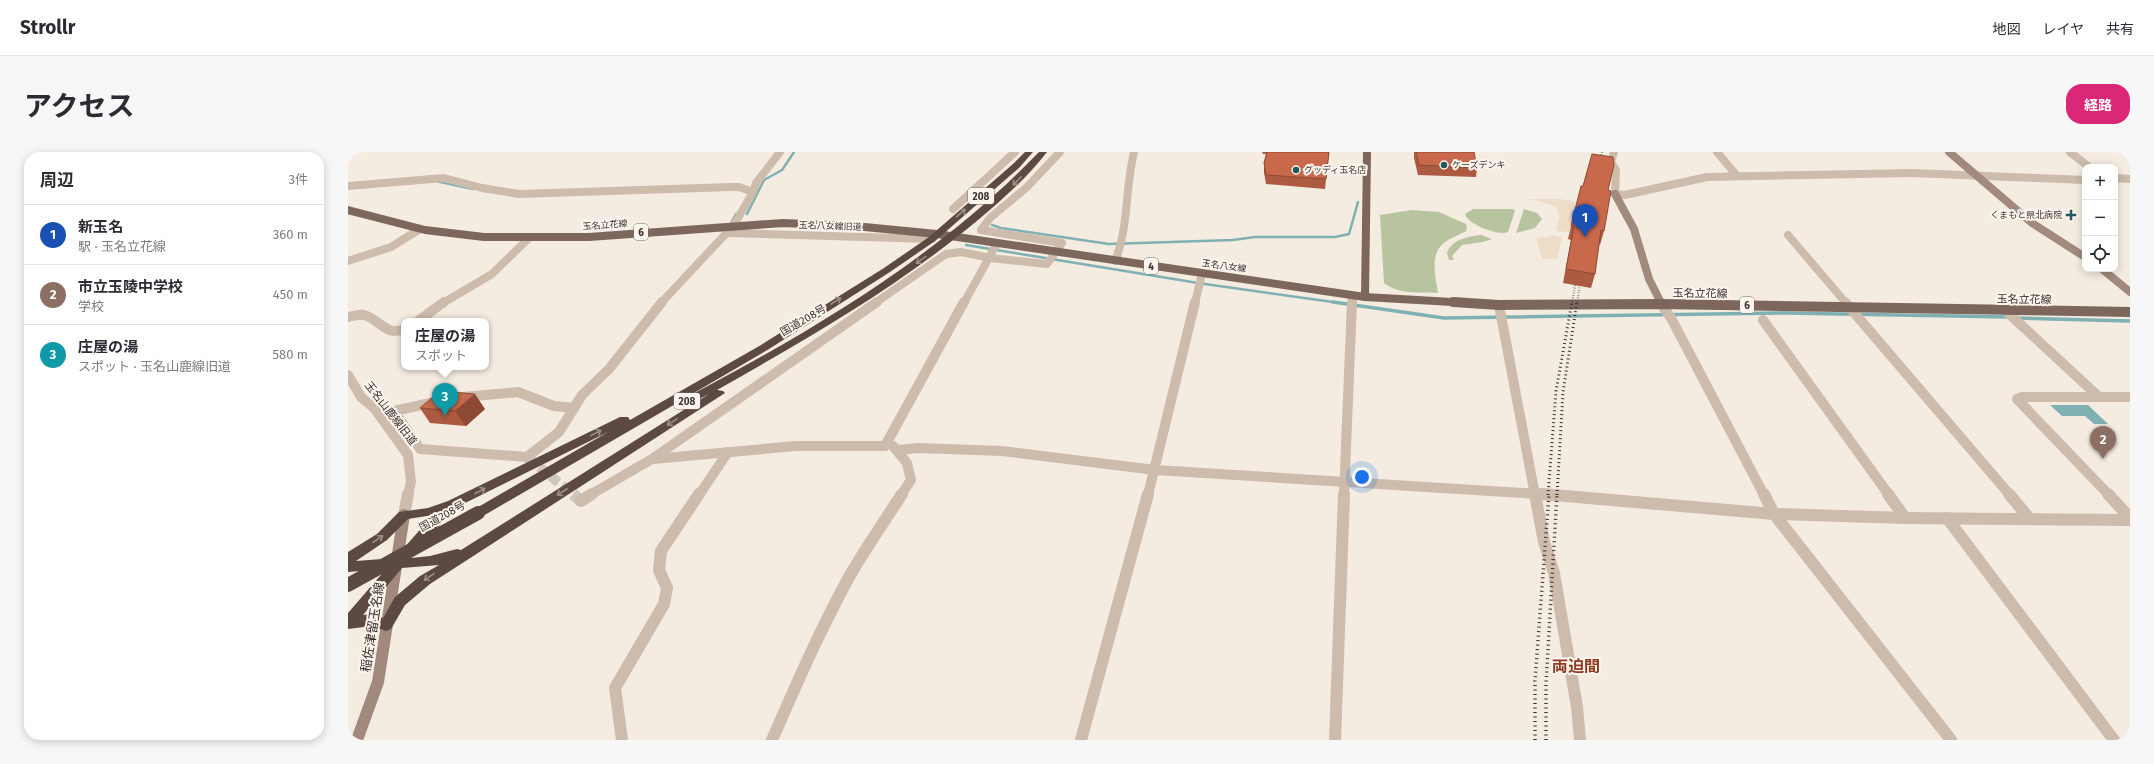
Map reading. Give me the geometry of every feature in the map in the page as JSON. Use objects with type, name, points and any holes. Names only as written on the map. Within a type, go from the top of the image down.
[{"type":"highway","name":"国道208号","points":[[348,585],[550,472],[765,347],[791,329],[887,270],[935,236],[1016,166],[1029,152]]},
{"type":"highway","name":"国道208号","points":[[550,472],[716,386],[822,326],[953,237],[1013,185],[1043,152]]},
{"type":"highway","points":[[348,623],[372,620],[386,625],[400,601],[425,580],[796,345],[822,326]]},
{"type":"highway","points":[[348,559],[382,537],[404,515],[429,512],[453,504],[634,414],[791,329]]},
{"type":"highway","points":[[348,623],[398,563],[436,520],[453,504]]},
{"type":"highway","points":[[348,567],[377,562],[421,564],[446,558],[484,542]]},
{"type":"main road","points":[[1365,297],[1367,152]]},
{"type":"main road","name":"玉名立花線","points":[[348,210],[420,229],[484,237],[589,237],[783,223],[833,224],[935,236]]},
{"type":"main road","name":"玉名八女線","points":[[935,236],[997,243],[1202,273],[1352,302],[1365,297]]},
{"type":"main road","name":"玉名立花線","points":[[1365,297],[1499,305],[1661,304],[1851,308],[2011,316],[2130,312]]},
{"type":"street","points":[[394,411],[420,449],[527,457],[559,432],[590,386],[609,369],[650,315],[683,278],[734,226],[754,192],[756,183],[780,152]]},
{"type":"street","points":[[953,209],[1015,152]]},
{"type":"street","points":[[581,501],[652,459],[946,254],[961,252],[990,258],[1048,264],[1062,243],[981,230],[990,218],[1027,187],[1060,152]]},
{"type":"street","points":[[1115,261],[1121,247],[1128,168],[1134,152]]},
{"type":"street","points":[[1614,152],[1608,161],[1616,170],[1614,183],[1615,194],[1636,234],[1651,285],[1661,304],[1669,315],[1774,514],[1951,740]]},
{"type":"street","points":[[1717,152],[1737,176]]},
{"type":"street","points":[[1949,152],[1978,175],[2032,223],[2082,255]]},
{"type":"street","points":[[2070,152],[2085,164]]},
{"type":"street","points":[[1615,194],[1625,195],[1698,178],[1737,176],[1913,173],[2082,180]]},
{"type":"street","points":[[348,186],[444,178],[482,188],[519,194],[732,187],[739,187],[754,192]]},
{"type":"street","points":[[2118,178],[2130,179]]},
{"type":"street","points":[[348,260],[391,247],[420,229]]},
{"type":"street","name":"玉名八女線旧道","points":[[728,233],[935,236]]},
{"type":"street","points":[[1788,235],[2029,518]]},
{"type":"street","points":[[422,318],[449,299],[492,274],[530,237]]},
{"type":"street","points":[[893,446],[997,243]]},
{"type":"street","points":[[2106,272],[2130,292]]},
{"type":"street","points":[[1082,740],[1155,470],[1202,273]]},
{"type":"street","points":[[1335,740],[1352,302]]},
{"type":"street","points":[[1499,305],[1544,542],[1554,573],[1577,707],[1580,740]]},
{"type":"street","points":[[348,317],[364,315],[391,333],[401,331]]},
{"type":"street","points":[[2011,316],[2099,397]]},
{"type":"street","points":[[1763,320],[1905,518]]},
{"type":"street","name":"玉名山鹿線旧道","points":[[348,375],[361,397],[375,409],[408,455],[411,482],[404,515]]},
{"type":"street","points":[[375,409],[394,411],[449,400],[518,392],[554,406],[574,408]]},
{"type":"street","points":[[2130,397],[2022,397],[2017,399],[2130,519]]},
{"type":"street","points":[[652,459],[796,446],[893,446],[1002,451],[1155,470],[1536,494],[1774,514],[1905,518],[2130,519]]},
{"type":"street","points":[[772,740],[797,680],[834,606],[863,554],[911,480],[907,463],[893,446]]},
{"type":"street","points":[[622,740],[615,688],[664,604],[667,588],[659,570],[661,551],[728,452]]},
{"type":"street","name":"稲佐津留玉名線","points":[[357,740],[378,682],[386,625],[398,563],[404,515]]},
{"type":"street","points":[[1947,518],[2114,740]]},
{"type":"green space","points":[[1473,209],[1513,209],[1515,211],[1508,232],[1504,233],[1484,229],[1472,222],[1465,214]]},
{"type":"green space","points":[[1524,209],[1537,213],[1542,219],[1535,228],[1516,233]]},
{"type":"green space","points":[[1412,210],[1439,212],[1466,224],[1467,227],[1466,231],[1444,243],[1436,253],[1435,273],[1438,293],[1403,291],[1390,287],[1384,283],[1380,215]]},
{"type":"green space","points":[[1481,235],[1492,239],[1462,245],[1452,256],[1454,260],[1449,260],[1447,253],[1452,245],[1471,236]]},
{"type":"shaded area","points":[[1528,199],[1560,199],[1577,202],[1570,232],[1556,231],[1560,215],[1556,207],[1547,203]]},
{"type":"shaded area","points":[[1552,235],[1562,237],[1557,259],[1542,259],[1536,239],[1543,237],[1547,238]]},
{"type":"water","points":[[2050,405],[2088,405],[2108,424],[2094,424],[2085,416],[2062,416]]},
{"type":"building","name":"グッディ玉名店","points":[[1267,152],[1329,152],[1326,179],[1266,175],[1264,163]]},
{"type":"building","points":[[1416,152],[1474,152],[1477,168],[1419,165]]},
{"type":"building","points":[[1592,154],[1613,157],[1614,165],[1608,190],[1611,191],[1604,231],[1601,230],[1595,274],[1566,269],[1574,226],[1571,226],[1581,186],[1583,186]]},
{"type":"building","points":[[440,391],[475,394],[455,411],[420,408]]},
{"type":"waterway","points":[[747,214],[764,180],[782,170],[794,152]]},
{"type":"waterway","points":[[436,181],[473,189]]},
{"type":"waterway","points":[[992,225],[1001,228],[1109,244],[1233,240],[1255,237],[1335,237],[1349,234],[1358,202]]},
{"type":"waterway","points":[[731,223],[736,214]]},
{"type":"waterway","points":[[966,245],[1198,283],[1337,303]]},
{"type":"waterway","points":[[1333,302],[1337,303]]},
{"type":"waterway","points":[[1337,303],[1444,318],[1786,313],[2009,317]]},
{"type":"waterway","points":[[2017,318],[2130,321]]},
{"type":"tunnel","points":[[528,458],[574,495]]},
{"type":"tunnel","points":[[573,494],[581,501]]},
{"type":"railway","points":[[1598,167],[1602,152]]},
{"type":"railway","points":[[1572,303],[1577,275]]},
{"type":"railway","points":[[1577,303],[1580,285]]},
{"type":"railway","points":[[1548,495],[1556,391],[1572,302]]},
{"type":"railway","points":[[1557,495],[1563,392],[1577,302]]},
{"type":"railway","points":[[1535,740],[1535,681],[1549,494]]},
{"type":"railway","points":[[1546,740],[1546,684],[1557,494]]},
{"type":"place","name":"ケーズデンキ","points":[[1444,165]]},
{"type":"place","name":"グッディ玉名店","points":[[1296,170]]},
{"type":"place","name":"くまもと県北病院","points":[[2071,215]]},
{"type":"place","name":"新玉名","points":[[1585,237]]},
{"type":"place","name":"庄屋の湯","points":[[445,416]]},
{"type":"place","name":"市立玉陵中学校","points":[[2103,459]]},
{"type":"district","name":"両迫間","points":[[1576,666]]}]
